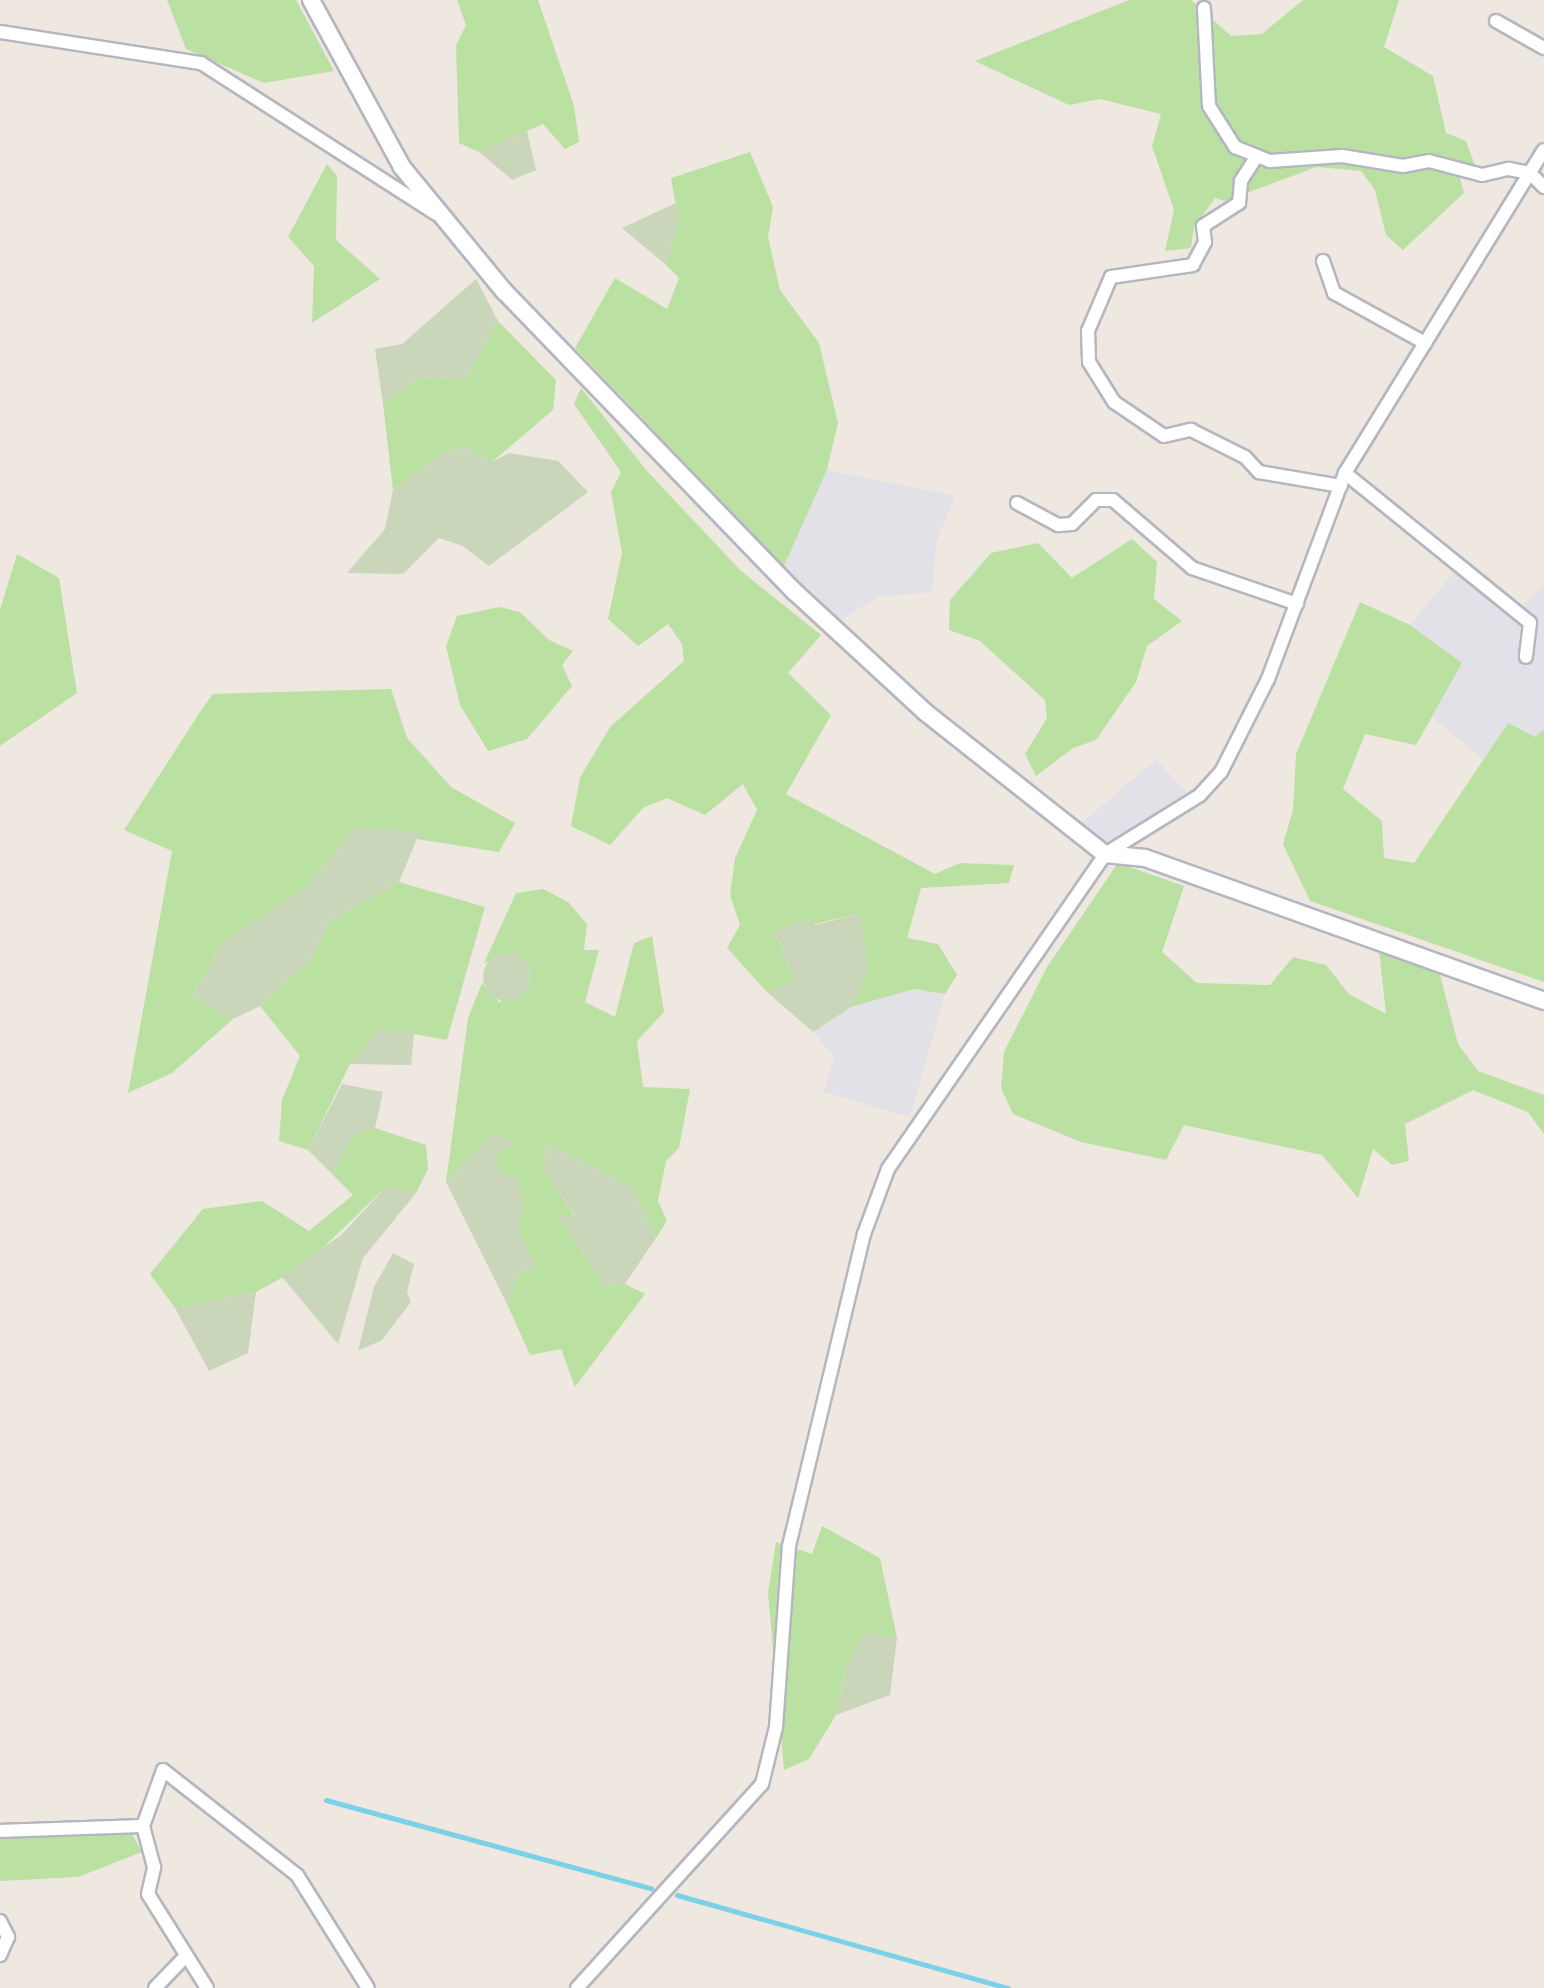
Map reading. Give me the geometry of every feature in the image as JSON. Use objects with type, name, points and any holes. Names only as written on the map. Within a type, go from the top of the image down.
[{"type":"street","points":[[311,0],[402,167],[442,218],[566,357],[795,592],[909,698],[1105,854],[1145,858],[1544,1001]]},
{"type":"street","points":[[1204,8],[1209,106],[1235,147],[1270,161],[1342,156],[1403,166],[1429,161],[1482,175],[1509,169],[1530,173],[1544,187]]},
{"type":"street","points":[[1496,21],[1544,48]]},
{"type":"street","points":[[0,32],[201,63],[442,218]]},
{"type":"street","points":[[577,1988],[762,1784],[776,1727],[789,1546],[873,1201],[888,1169],[1105,854],[1200,795],[1221,772],[1268,679],[1343,480],[1544,150]]},
{"type":"street","points":[[1257,156],[1241,181],[1239,203],[1203,226],[1205,242],[1193,265],[1111,277],[1088,331],[1089,362],[1114,402],[1164,436],[1191,430],[1245,457],[1259,472],[1343,480],[1530,623],[1526,657]]},
{"type":"street","points":[[1323,261],[1334,293],[1425,343]]},
{"type":"street","points":[[1017,503],[1058,525],[1072,524],[1096,500],[1113,500],[1192,568],[1297,604]]},
{"type":"street","points":[[207,1988],[196,1964],[184,1958],[148,1894],[154,1867],[143,1826],[163,1770],[297,1875],[368,1988]]},
{"type":"street","points":[[0,1831],[143,1826]]},
{"type":"street","points":[[0,1921],[8,1937],[0,1955]]},
{"type":"street","points":[[155,1988],[184,1958]]},
{"type":"shaded area","points":[[827,470],[955,496],[936,543],[932,592],[877,597],[839,622],[784,566]]},
{"type":"shaded area","points":[[1465,559],[1523,606],[1544,585],[1544,729],[1536,737],[1508,723],[1484,760],[1432,717],[1462,663],[1410,625]]},
{"type":"shaded area","points":[[1156,759],[1186,792],[1109,846],[1082,823]]},
{"type":"shaded area","points":[[914,989],[945,994],[910,1117],[824,1092],[834,1057],[813,1032],[851,1007]]},
{"type":"green space","points":[[167,0],[296,0],[334,71],[264,83],[186,49]]},
{"type":"green space","points":[[457,0],[538,0],[574,106],[579,142],[565,149],[543,124],[479,152],[459,143],[456,45],[466,25]]},
{"type":"green space","points":[[1129,0],[1191,0],[1231,36],[1262,34],[1303,0],[1399,0],[1384,47],[1433,76],[1446,133],[1466,141],[1476,168],[1460,178],[1464,193],[1403,250],[1386,235],[1375,190],[1361,171],[1317,167],[1225,201],[1215,198],[1194,227],[1191,248],[1165,251],[1174,210],[1152,146],[1161,114],[1100,99],[1069,105],[975,61]]},
{"type":"green space","points":[[527,131],[536,170],[512,180],[479,152]]},
{"type":"green space","points":[[750,152],[773,207],[768,237],[780,290],[819,343],[838,423],[827,470],[784,566],[575,348],[615,278],[667,309],[679,278],[665,264],[679,223],[671,178]]},
{"type":"green space","points":[[327,164],[337,176],[336,240],[380,279],[312,323],[314,266],[288,237]]},
{"type":"green space","points":[[676,203],[679,223],[665,264],[622,228]]},
{"type":"green space","points":[[476,279],[498,321],[465,380],[421,377],[383,404],[375,349],[402,344]]},
{"type":"green space","points":[[498,321],[556,380],[553,410],[492,462],[464,447],[445,452],[393,490],[383,404],[421,377],[465,380]]},
{"type":"green space","points":[[581,388],[647,471],[741,571],[821,635],[788,673],[831,715],[786,794],[935,874],[960,863],[1014,865],[1009,883],[921,888],[907,938],[938,944],[957,975],[945,994],[914,989],[851,1007],[868,971],[859,914],[775,933],[796,982],[767,992],[727,948],[740,925],[730,895],[735,858],[757,810],[743,784],[705,815],[667,798],[643,808],[610,845],[571,826],[580,778],[610,727],[684,661],[682,644],[668,624],[638,646],[608,619],[622,553],[611,492],[621,472],[574,404]]},
{"type":"green space","points":[[464,447],[492,462],[509,453],[558,461],[588,492],[489,566],[463,546],[439,538],[403,574],[347,573],[385,529],[393,490],[445,452]]},
{"type":"green space","points":[[1132,539],[1157,562],[1154,599],[1182,621],[1147,646],[1136,682],[1096,740],[1073,748],[1036,776],[1025,754],[1047,718],[1045,700],[980,641],[949,630],[950,600],[991,553],[1038,543],[1072,578]]},
{"type":"green space","points":[[17,554],[59,578],[77,693],[0,746],[0,610]]},
{"type":"green space","points":[[1360,602],[1410,625],[1462,663],[1416,745],[1365,734],[1343,789],[1382,821],[1384,858],[1414,863],[1508,723],[1535,737],[1544,729],[1544,982],[1310,901],[1283,844],[1293,810],[1296,754]]},
{"type":"green space","points":[[499,607],[520,612],[549,640],[573,651],[562,665],[572,686],[527,739],[488,751],[460,705],[446,646],[457,616]]},
{"type":"green space","points":[[391,689],[407,738],[451,787],[515,823],[499,852],[354,829],[305,889],[222,944],[192,996],[233,1019],[172,1073],[128,1093],[172,851],[124,830],[202,709],[213,694]]},
{"type":"green space","points":[[355,828],[420,831],[399,882],[330,921],[311,959],[260,1006],[233,1019],[192,997],[222,943],[305,889]]},
{"type":"green space","points":[[1118,863],[1184,886],[1162,952],[1197,983],[1270,985],[1293,957],[1326,965],[1349,994],[1386,1014],[1379,950],[1439,971],[1458,1044],[1478,1071],[1544,1095],[1544,1134],[1528,1112],[1473,1090],[1405,1124],[1409,1161],[1392,1165],[1373,1149],[1358,1198],[1322,1155],[1184,1125],[1166,1160],[1081,1142],[1013,1114],[1001,1088],[1004,1052],[1047,967]]},
{"type":"green space","points":[[399,882],[485,907],[447,1040],[380,1028],[350,1064],[308,1150],[279,1141],[282,1100],[300,1056],[260,1006],[311,959],[330,921]]},
{"type":"green space","points":[[543,889],[568,902],[587,924],[584,950],[599,950],[585,1002],[615,1017],[634,943],[652,936],[664,1012],[637,1041],[643,1087],[690,1089],[679,1148],[666,1161],[658,1201],[667,1221],[656,1238],[631,1186],[548,1144],[543,1168],[577,1219],[559,1215],[604,1285],[625,1284],[645,1294],[575,1387],[561,1349],[530,1355],[508,1306],[516,1277],[535,1264],[518,1231],[523,1197],[516,1179],[497,1171],[497,1151],[516,1144],[495,1132],[446,1182],[468,1018],[482,983],[500,1003],[512,953],[484,963],[516,893]]},
{"type":"green space","points":[[860,914],[868,971],[851,1007],[813,1032],[767,992],[796,982],[775,932],[805,919],[815,925]]},
{"type":"green space","points":[[507,953],[524,960],[531,977],[524,994],[507,1001],[490,994],[483,977],[490,960]]},
{"type":"green space","points":[[380,1028],[414,1034],[411,1065],[350,1064]]},
{"type":"green space","points":[[342,1084],[383,1092],[375,1128],[352,1136],[333,1175],[308,1150]]},
{"type":"green space","points":[[375,1128],[426,1145],[428,1169],[416,1193],[387,1186],[305,1265],[256,1292],[175,1308],[150,1274],[203,1209],[262,1201],[309,1231],[353,1195],[333,1175],[352,1135]]},
{"type":"green space","points":[[495,1132],[517,1144],[497,1151],[497,1170],[516,1179],[523,1197],[518,1231],[535,1264],[516,1277],[508,1306],[446,1182]]},
{"type":"green space","points":[[548,1144],[631,1186],[656,1238],[625,1284],[604,1285],[558,1215],[577,1218],[543,1168]]},
{"type":"green space","points":[[387,1186],[416,1193],[363,1258],[338,1344],[282,1277],[341,1235]]},
{"type":"green space","points":[[393,1253],[414,1264],[407,1292],[411,1302],[382,1340],[358,1351],[374,1287]]},
{"type":"green space","points":[[256,1292],[248,1353],[209,1371],[175,1308]]},
{"type":"green space","points":[[822,1526],[880,1558],[897,1638],[864,1633],[845,1671],[836,1715],[809,1759],[784,1770],[768,1593],[776,1542],[812,1554]]},
{"type":"green space","points":[[864,1632],[897,1638],[890,1695],[836,1715],[845,1671]]},
{"type":"green space","points":[[126,1823],[142,1852],[78,1877],[0,1881],[0,1825]]},
{"type":"waterway","points":[[326,1800],[651,1888]]},
{"type":"waterway","points":[[677,1895],[1008,1988]]}]
